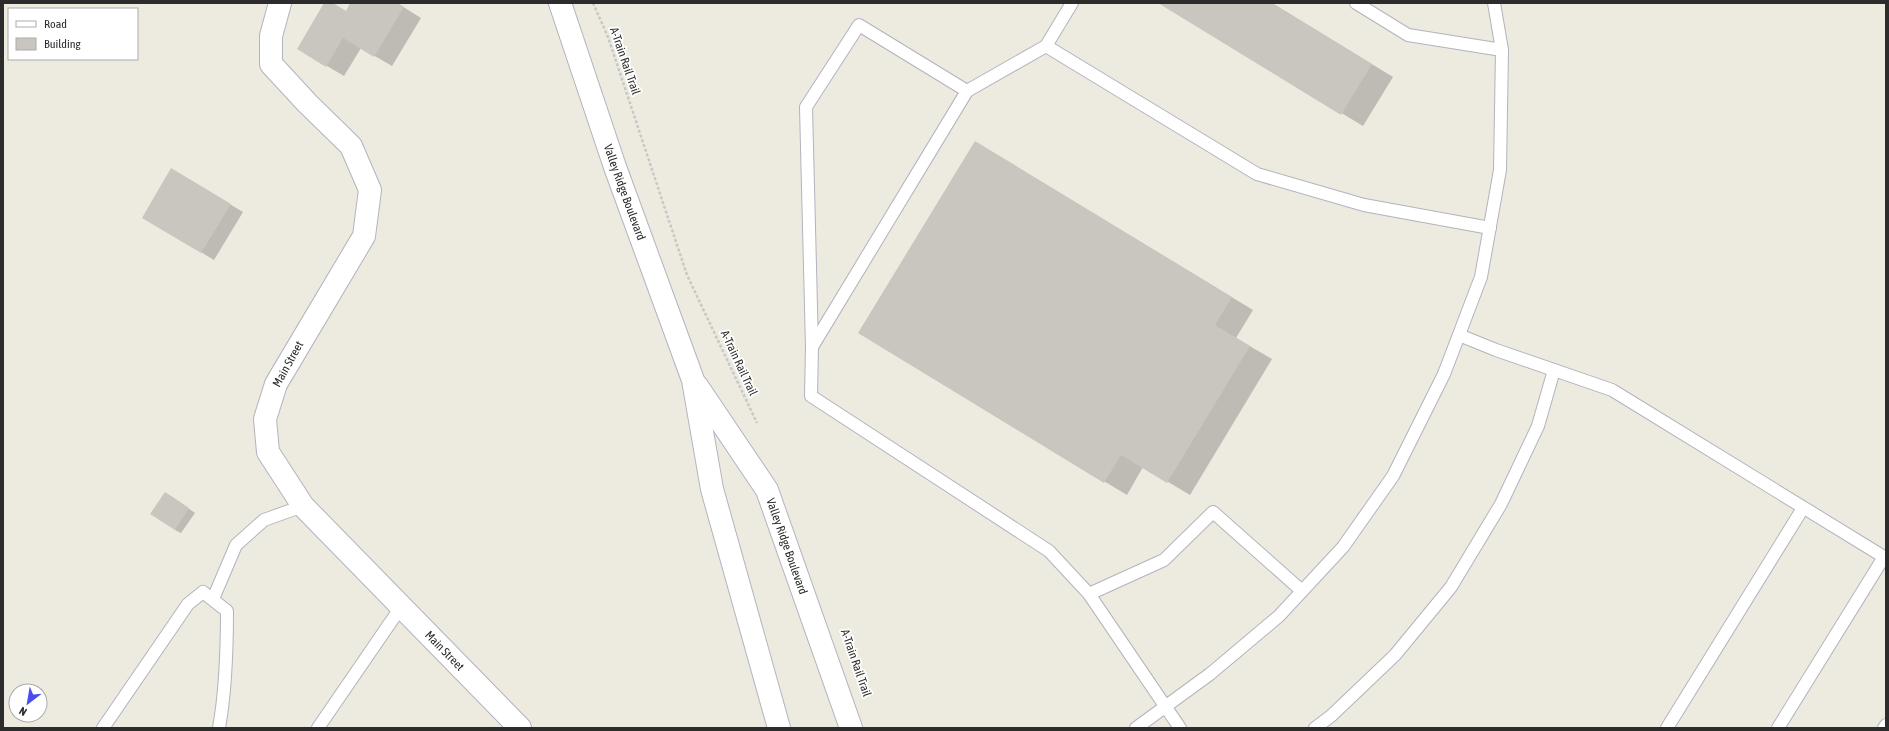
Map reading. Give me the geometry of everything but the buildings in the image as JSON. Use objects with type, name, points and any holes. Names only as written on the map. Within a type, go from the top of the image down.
[{"type":"street","name":"Main Street","points":[[280,3],[271,36],[271,64],[307,103],[351,146],[370,190],[364,236],[276,384],[265,419],[268,452],[303,506],[520,728]]},
{"type":"street","name":"Valley Ridge Boulevard","points":[[560,3],[615,167],[693,380],[712,489],[779,728]]},
{"type":"street","name":"Valley Ridge Boulevard","points":[[693,380],[767,490],[851,728]]},
{"type":"lane","points":[[812,347],[967,91],[1046,46],[1072,3]]},
{"type":"lane","points":[[1356,3],[1408,35],[1502,50]]},
{"type":"lane","points":[[1136,728],[1210,674],[1279,616],[1343,547],[1393,476],[1444,374],[1481,277],[1500,170],[1502,50],[1494,3]]},
{"type":"lane","points":[[967,91],[859,25],[806,107],[812,347],[811,396],[1049,551],[1089,594],[1180,728]]},
{"type":"lane","points":[[1046,46],[1257,174],[1364,205],[1490,228]]},
{"type":"lane","points":[[1459,335],[1612,390],[1884,557],[1778,728]]},
{"type":"lane","points":[[1316,728],[1331,716],[1395,655],[1451,587],[1501,504],[1538,426],[1554,370]]},
{"type":"lane","points":[[213,599],[236,545],[264,520],[303,506]]},
{"type":"lane","points":[[1667,728],[1803,508]]},
{"type":"lane","points":[[1089,594],[1164,560],[1212,512],[1302,591]]},
{"type":"lane","points":[[103,728],[188,604],[203,592],[226,611],[228,657],[225,697],[219,728]]},
{"type":"lane","points":[[318,728],[401,607]]},
{"type":"path","name":"A-Train Rail Trail","points":[[593,3],[608,37],[687,275],[759,428]]}]
